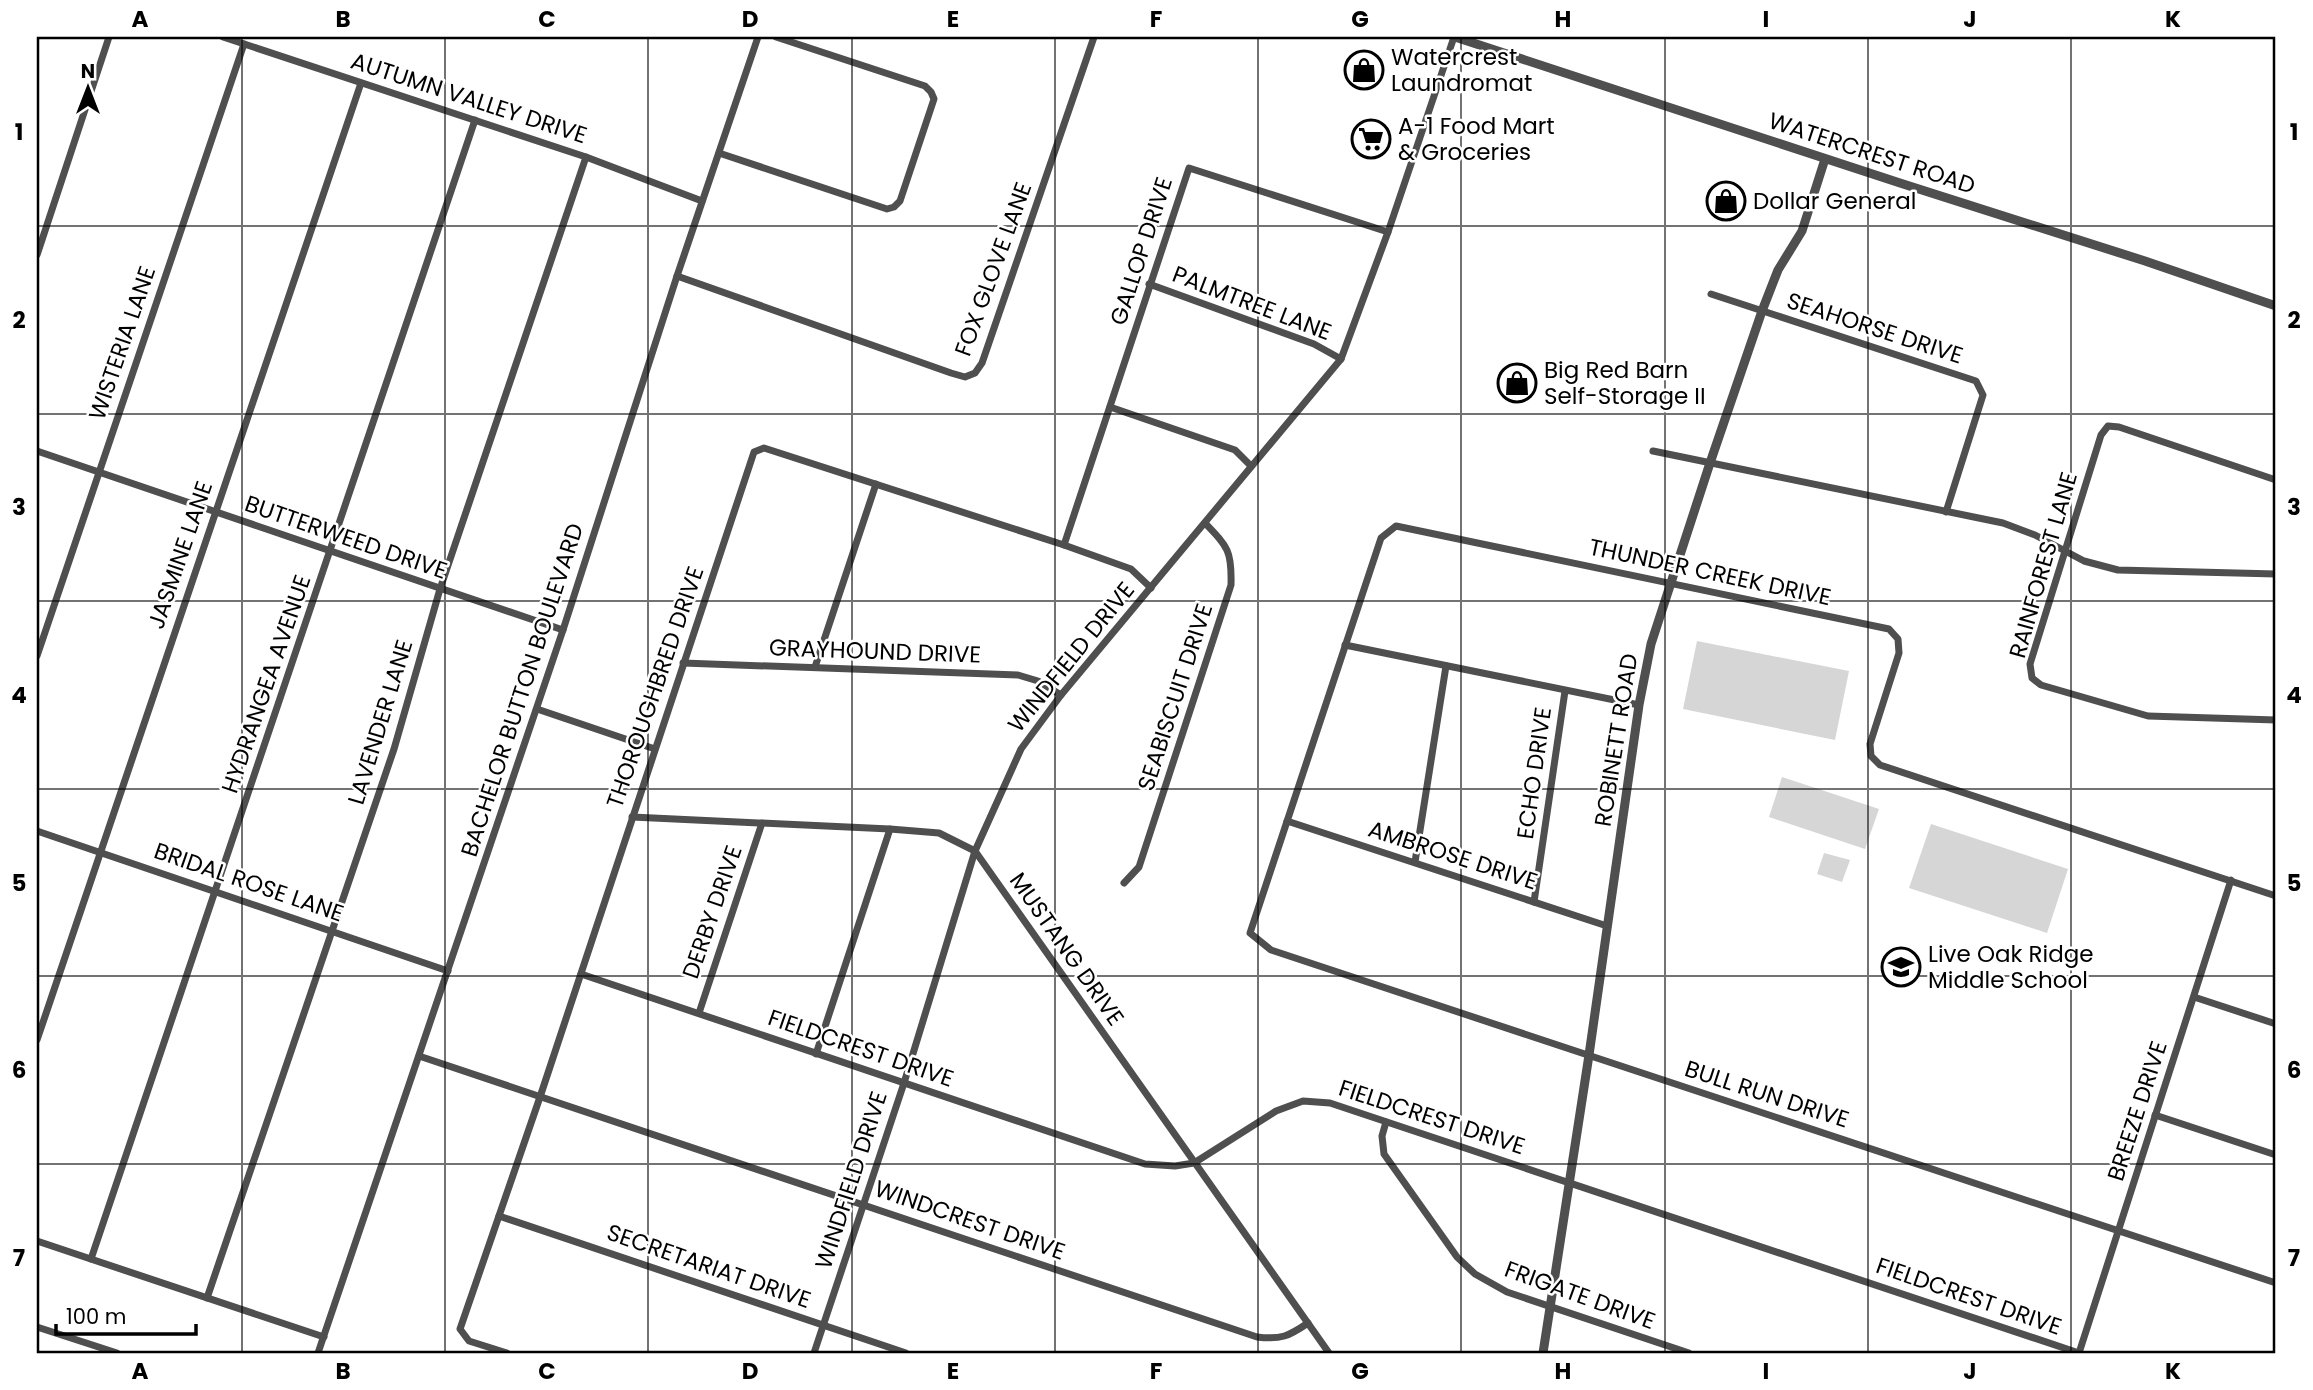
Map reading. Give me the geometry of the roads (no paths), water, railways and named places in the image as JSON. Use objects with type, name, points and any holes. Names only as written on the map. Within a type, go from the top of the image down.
[{"type":"street","points":[[37,255],[109,37]]},
{"type":"street","name":"AUTUMN VALLEY DRIVE","points":[[223,37],[586,157],[702,201]]},
{"type":"street","name":"BACHELOR BUTTON BOULEVARD","points":[[318,1353],[564,631],[677,276],[758,37]]},
{"type":"street","points":[[719,153],[887,209],[900,201],[934,99],[932,92],[925,86],[776,37]]},
{"type":"street","name":"FOX GLOVE LANE","points":[[677,276],[951,373],[965,377],[975,373],[982,363],[1094,37]]},
{"type":"street","name":"WATERCREST ROAD","points":[[1455,37],[2276,306]]},
{"type":"street","name":"WINDFIELD DRIVE","points":[[814,1353],[904,1083],[975,851],[1021,749],[1061,695],[1341,359],[1455,37]]},
{"type":"street","name":"WISTERIA LANE","points":[[37,656],[243,44]]},
{"type":"street","name":"JASMINE LANE","points":[[37,1040],[361,83]]},
{"type":"street","name":"HYDRANGEA AVENUE","points":[[91,1259],[475,120]]},
{"type":"street","name":"LAVENDER LANE","points":[[208,1298],[394,749],[440,589],[586,157]]},
{"type":"street","name":"ROBINETT ROAD","points":[[1543,1353],[1639,705],[1651,644],[1762,311],[1778,271],[1801,231],[1825,159]]},
{"type":"street","name":"GALLOP DRIVE","points":[[1064,545],[1189,168],[1388,232]]},
{"type":"street","name":"PALMTREE LANE","points":[[1149,284],[1314,344],[1341,359]]},
{"type":"street","name":"SEAHORSE DRIVE","points":[[1711,294],[1976,381],[1983,395],[1946,512]]},
{"type":"street","points":[[1110,407],[1235,450],[1251,466]]},
{"type":"street","name":"RAINFOREST LANE","points":[[2276,480],[2119,427],[2108,426],[2101,435],[2029,664],[2032,678],[2040,685],[2148,716],[2276,720]]},
{"type":"street","name":"THOROUGHBRED DRIVE","points":[[507,1353],[470,1341],[463,1336],[460,1329],[540,1097],[754,452],[764,448],[1064,545],[1131,569],[1152,587]]},
{"type":"street","name":"BUTTERWEED DRIVE","points":[[37,451],[564,631]]},
{"type":"street","points":[[1653,451],[2003,523],[2035,535],[2084,561],[2118,570],[2276,574]]},
{"type":"street","points":[[815,667],[876,484]]},
{"type":"street","name":"SEABISCUIT DRIVE","points":[[1124,883],[1139,867],[1231,586],[1232,567],[1226,545],[1205,523]]},
{"type":"street","name":"THUNDER CREEK DRIVE","points":[[1250,933],[1381,538],[1396,526],[1889,629],[1898,639],[1899,653],[1870,744],[1871,756],[1880,765],[2276,896]]},
{"type":"street","points":[[1345,645],[1639,705]]},
{"type":"street","name":"GRAYHOUND DRIVE","points":[[683,663],[1018,675],[1038,681],[1061,695]]},
{"type":"street","points":[[1415,862],[1446,666]]},
{"type":"street","name":"ECHO DRIVE","points":[[1534,902],[1565,691]]},
{"type":"street","points":[[537,709],[655,749]]},
{"type":"street","name":"MUSTANG DRIVE","points":[[632,817],[939,833],[975,851],[1329,1353]]},
{"type":"street","name":"AMBROSE DRIVE","points":[[1287,821],[1607,926]]},
{"type":"street","name":"DERBY DRIVE","points":[[699,1013],[762,823]]},
{"type":"street","points":[[816,1054],[890,829]]},
{"type":"street","name":"BRIDAL ROSE LANE","points":[[37,831],[449,971]]},
{"type":"street","name":"BREEZE DRIVE","points":[[2079,1353],[2231,880]]},
{"type":"street","name":"BULL RUN DRIVE","points":[[1250,933],[1271,950],[2276,1283]]},
{"type":"street","name":"FIELDCREST DRIVE","points":[[581,974],[1145,1164],[1161,1167],[1194,1163],[1276,1111],[1303,1101],[1330,1103],[2079,1353]]},
{"type":"street","points":[[2194,997],[2276,1024]]},
{"type":"street","name":"WINDCREST DRIVE","points":[[419,1056],[1257,1337],[1271,1339],[1288,1336],[1308,1323]]},
{"type":"street","points":[[2155,1115],[2276,1155]]},
{"type":"street","name":"FRIGATE DRIVE","points":[[1387,1122],[1382,1136],[1384,1154],[1457,1257],[1475,1274],[1491,1285],[1550,1307],[1689,1353]]},
{"type":"street","name":"SECRETARIAT DRIVE","points":[[499,1216],[906,1353]]},
{"type":"street","points":[[37,1241],[324,1337]]},
{"type":"street","points":[[37,1327],[117,1353]]},
{"type":"place","name":"Watercrest Laundromat","points":[[1364,70]]},
{"type":"place","name":"A-1 Food Mart & Groceries","points":[[1371,139]]},
{"type":"place","name":"Dollar General","points":[[1726,201]]},
{"type":"place","name":"Big Red Barn Self-Storage II","points":[[1517,383]]},
{"type":"place","name":"Live Oak Ridge Middle School","points":[[1901,967]]}]
